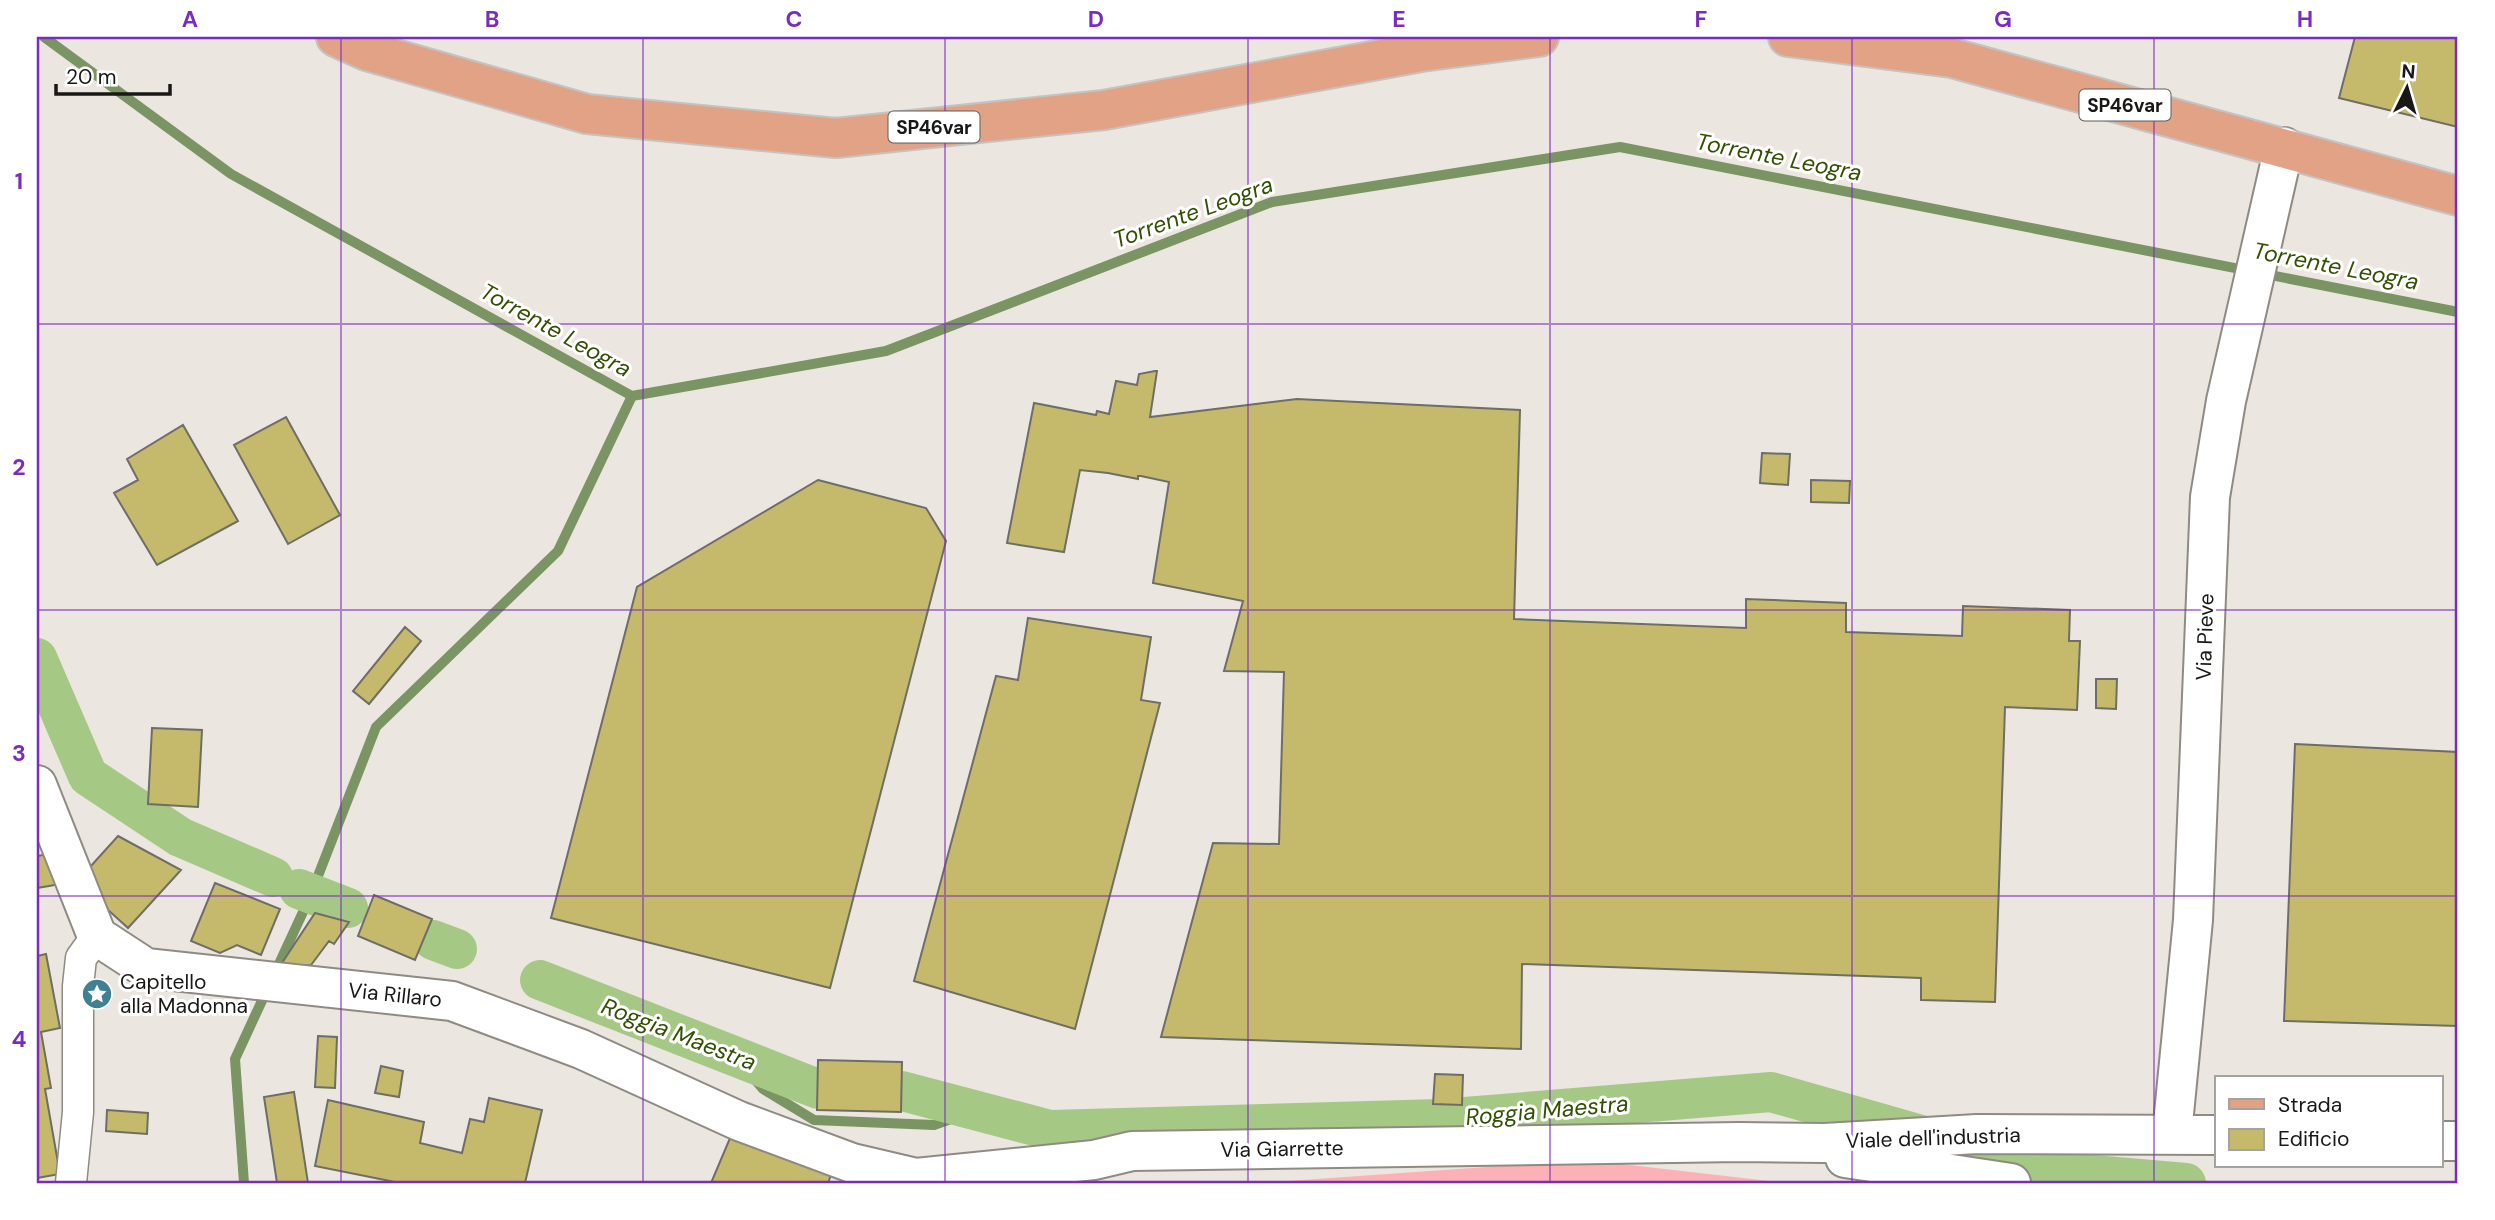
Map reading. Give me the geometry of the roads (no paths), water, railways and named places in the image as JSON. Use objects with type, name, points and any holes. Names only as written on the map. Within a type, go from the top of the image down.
[{"type":"main road","name":"SP46var","points":[[335,37],[367,51],[587,114],[836,138],[1104,110],[1421,52],[1539,37]]},
{"type":"main road","name":"SP46var","points":[[1788,37],[1952,58],[2458,195]]},
{"type":"street","name":"Via Pieve","points":[[2172,1134],[2193,920],[2210,497],[2226,401],[2284,147]]},
{"type":"street","points":[[37,785],[97,936],[81,958],[78,986],[78,1112],[71,1183]]},
{"type":"street","name":"Via Rillaro","points":[[97,936],[146,968],[452,1001],[581,1049],[739,1121],[852,1163],[913,1181]]},
{"type":"street","name":"Viale dell'industria","points":[[1649,1143],[1825,1143],[1977,1134],[2215,1135]]},
{"type":"street","points":[[1739,1142],[2011,1183]]},
{"type":"street","name":"Via Giarrette","points":[[913,1181],[1094,1160],[1132,1151],[1649,1143]]},
{"type":"waterway","name":"Torrente Leogra","points":[[44,37],[231,174],[632,396],[886,351],[1272,202],[1620,147],[2458,312]]},
{"type":"waterway","points":[[244,1183],[235,1059],[309,899],[376,727],[558,551],[632,396]]},
{"type":"waterway","name":"Roggia Maestra","points":[[37,658],[88,776],[180,837],[273,877]]},
{"type":"waterway","name":"Roggia Maestra","points":[[299,889],[348,908]]},
{"type":"waterway","name":"Roggia Maestra","points":[[433,940],[457,949]]},
{"type":"waterway","name":"Roggia Maestra","points":[[540,980],[818,1089]]},
{"type":"waterway","points":[[735,1056],[763,1089],[814,1120],[934,1125],[976,1110]]},
{"type":"waterway","name":"Roggia Maestra","points":[[902,1091],[1050,1130],[1440,1119],[1771,1092],[2047,1171],[2186,1183]]},
{"type":"place","name":"Capitello alla Madonna","points":[[97,994]]}]
